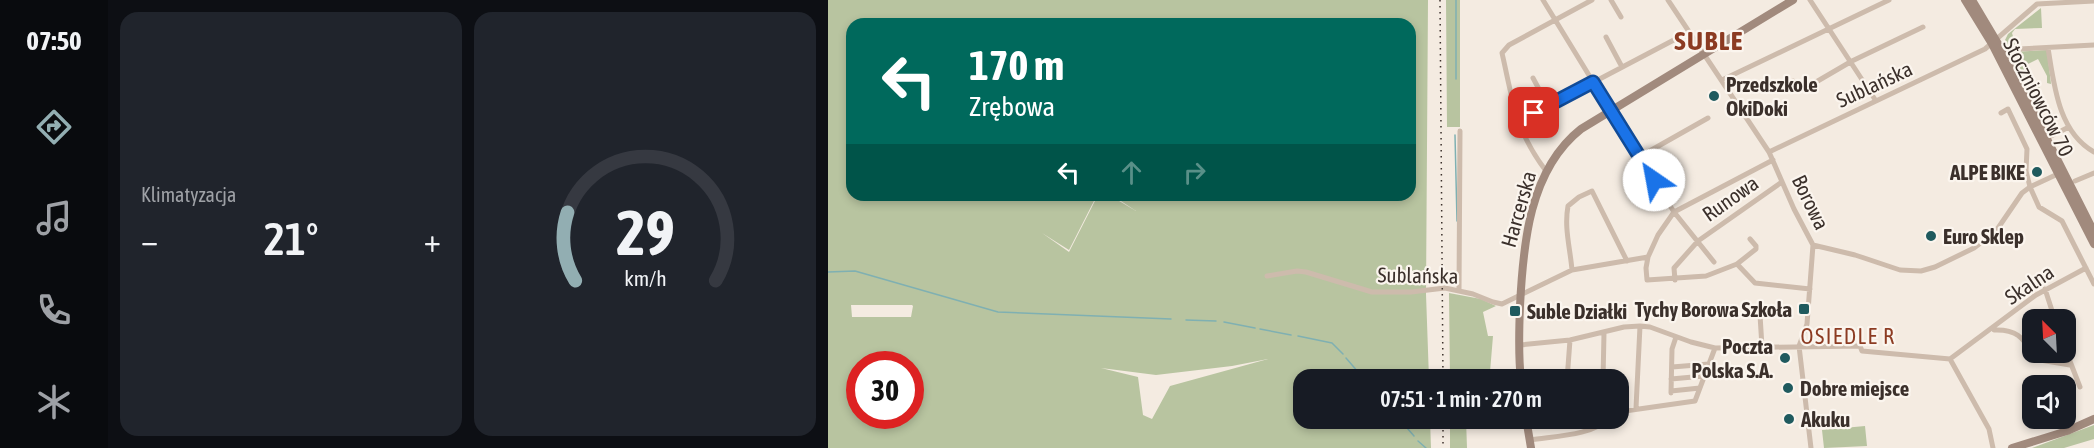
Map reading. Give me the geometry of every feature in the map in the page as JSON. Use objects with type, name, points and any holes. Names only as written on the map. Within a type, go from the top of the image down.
[{"type":"street","name":"Runowa","points":[[1544,0],[1674,212],[1714,262]]},
{"type":"street","points":[[1546,171],[1523,135],[1517,120],[1502,54],[1509,45],[1592,0]]},
{"type":"street","points":[[1611,0],[1621,17]]},
{"type":"street","name":"Borowa","points":[[1668,0],[1769,152],[1813,245],[1807,324],[1799,346],[1811,448]]},
{"type":"street","name":"Harcerska","points":[[1521,369],[1523,256],[1531,214],[1546,171],[1554,157],[1572,136],[1610,111],[1793,0]]},
{"type":"street","points":[[1810,0],[1876,101]]},
{"type":"street","points":[[1722,80],[1888,0]]},
{"type":"street","name":"Stoczniowców 70","points":[[1965,0],[1994,42],[2047,138],[2094,244]]},
{"type":"street","name":"Stoczniowców 70","points":[[1972,0],[2094,232]]},
{"type":"street","points":[[2036,2],[2094,2]]},
{"type":"street","name":"Sublańska","points":[[1769,152],[1994,42],[2036,2]]},
{"type":"street","points":[[1793,81],[1797,88],[1804,89],[1852,61],[1923,27]]},
{"type":"street","points":[[1517,120],[1689,32]]},
{"type":"street","points":[[1606,37],[1622,67]]},
{"type":"street","points":[[2019,49],[2094,45]]},
{"type":"street","points":[[2048,48],[2058,101],[2069,127],[2084,146],[2094,152]]},
{"type":"street","points":[[1533,78],[1548,106]]},
{"type":"street","points":[[2001,113],[2008,110],[2028,149],[2026,171],[2040,209],[2062,221],[2094,284]]},
{"type":"street","points":[[1639,157],[1708,118]]},
{"type":"street","points":[[2047,138],[2069,127]]},
{"type":"street","points":[[1459,291],[1460,131]]},
{"type":"street","points":[[1750,239],[1756,249],[1737,264],[1706,276],[1647,280],[1648,257],[1664,224],[1674,212],[1773,160]]},
{"type":"street","points":[[1813,245],[1855,255],[1900,270],[1921,271],[1935,267],[1974,248],[1996,231],[2019,196],[2030,187],[2061,173]]},
{"type":"street","points":[[2075,181],[2094,173]]},
{"type":"street","name":"Runowa","points":[[1675,279],[1674,268],[1698,241],[1782,182]]},
{"type":"street","points":[[1572,270],[1565,222],[1568,206],[1579,197],[1592,191],[1627,261]]},
{"type":"street","name":"Sublańska","points":[[1267,276],[1297,271],[1306,272],[1372,292],[1411,292],[1442,288],[1473,294],[1502,304],[1572,270],[1648,257]]},
{"type":"street","points":[[1737,264],[1755,283],[1810,289]]},
{"type":"street","name":"Skalna","points":[[1950,359],[2045,289],[2086,268]]},
{"type":"street","points":[[2045,289],[2051,309]]},
{"type":"street","points":[[1760,315],[1762,347]]},
{"type":"street","points":[[1520,345],[1570,340],[1624,327],[1640,326],[1650,327],[1675,337],[1715,348],[1860,346],[1862,351],[1950,359],[1953,370],[1989,429],[1994,448]]},
{"type":"street","points":[[1636,408],[1640,326]]},
{"type":"street","name":"Skalna","points":[[1992,330],[2016,333],[2040,360],[2070,365]]},
{"type":"street","points":[[1603,369],[1604,333]]},
{"type":"street","points":[[1675,337],[1672,349],[1671,392],[1700,388]]},
{"type":"street","points":[[1568,369],[1570,340]]},
{"type":"street","points":[[1629,410],[1695,401],[1715,348]]},
{"type":"street","points":[[1672,367],[1709,364]]},
{"type":"street","points":[[2070,365],[2080,387]]},
{"type":"street","points":[[1671,379],[1704,376]]},
{"type":"street","points":[[2012,448],[2094,420]]},
{"type":"street","points":[[1528,429],[1531,444],[1595,429]]},
{"type":"green space","points":[[828,0],[1428,0],[1426,294],[1429,369],[1293,369],[1293,429],[1430,429],[1431,448],[828,448]],"holes":[[[851,305],[912,305],[911,317],[852,317]],[[1268,359],[1170,386],[1152,419],[1143,415],[1138,377],[1101,368],[1156,375],[1232,366]]]},
{"type":"green space","points":[[1446,0],[1460,0],[1460,127],[1447,127]]},
{"type":"green space","points":[[2041,8],[2042,28],[2015,29],[2012,33],[2016,47],[2024,48],[2010,48],[2005,40],[2008,34]]},
{"type":"green space","points":[[2047,50],[2051,84],[2047,83],[2047,76],[2038,59],[2026,65],[2040,88],[2034,91],[2032,87],[2030,88],[2012,52]]},
{"type":"green space","points":[[1449,293],[1481,299],[1496,306],[1483,312],[1488,336],[1493,336],[1490,369],[1450,369]]},
{"type":"green space","points":[[2094,425],[2094,439],[2064,448],[2032,448]]},
{"type":"green space","points":[[1865,426],[1867,446],[1824,448],[1822,430]]},
{"type":"green space","points":[[1450,429],[1466,429],[1467,448],[1450,448]]},
{"type":"waterway","points":[[1456,0],[1456,79]]},
{"type":"waterway","points":[[1455,135],[1457,221]]},
{"type":"waterway","points":[[828,272],[855,271],[998,312],[1171,319]]},
{"type":"waterway","points":[[1186,320],[1216,321]]},
{"type":"waterway","points":[[1224,322],[1255,328]]},
{"type":"waterway","points":[[1260,329],[1291,335]]},
{"type":"waterway","points":[[1298,336],[1332,343],[1343,354]]},
{"type":"waterway","points":[[1346,358],[1356,369]]},
{"type":"waterway","points":[[1408,429],[1414,436]]},
{"type":"waterway","points":[[1418,441],[1426,448]]},
{"type":"railway","points":[[1440,0],[1443,369]]},
{"type":"railway","points":[[1443,429],[1443,448]]},
{"type":"place","name":"Przedszkole OkiDoki","points":[[1714,96]]},
{"type":"place","name":"ALPE BIKE","points":[[2037,172]]},
{"type":"place","name":"Euro Sklep","points":[[1931,236]]},
{"type":"place","name":"Tychy Borowa Szkoła","points":[[1804,309]]},
{"type":"place","name":"Suble Działki","points":[[1515,311]]},
{"type":"place","name":"Poczta Polska S.A.","points":[[1785,358]]},
{"type":"place","name":"Dobre miejsce","points":[[1788,388]]},
{"type":"place","name":"Akuku","points":[[1789,419]]},
{"type":"district","name":"SUBLE","points":[[1709,40]]},
{"type":"district","name":"OSIEDLE R","points":[[1848,336]]},
{"type":"route","points":[[1534,113],[1593,82],[1654,180]]}]
